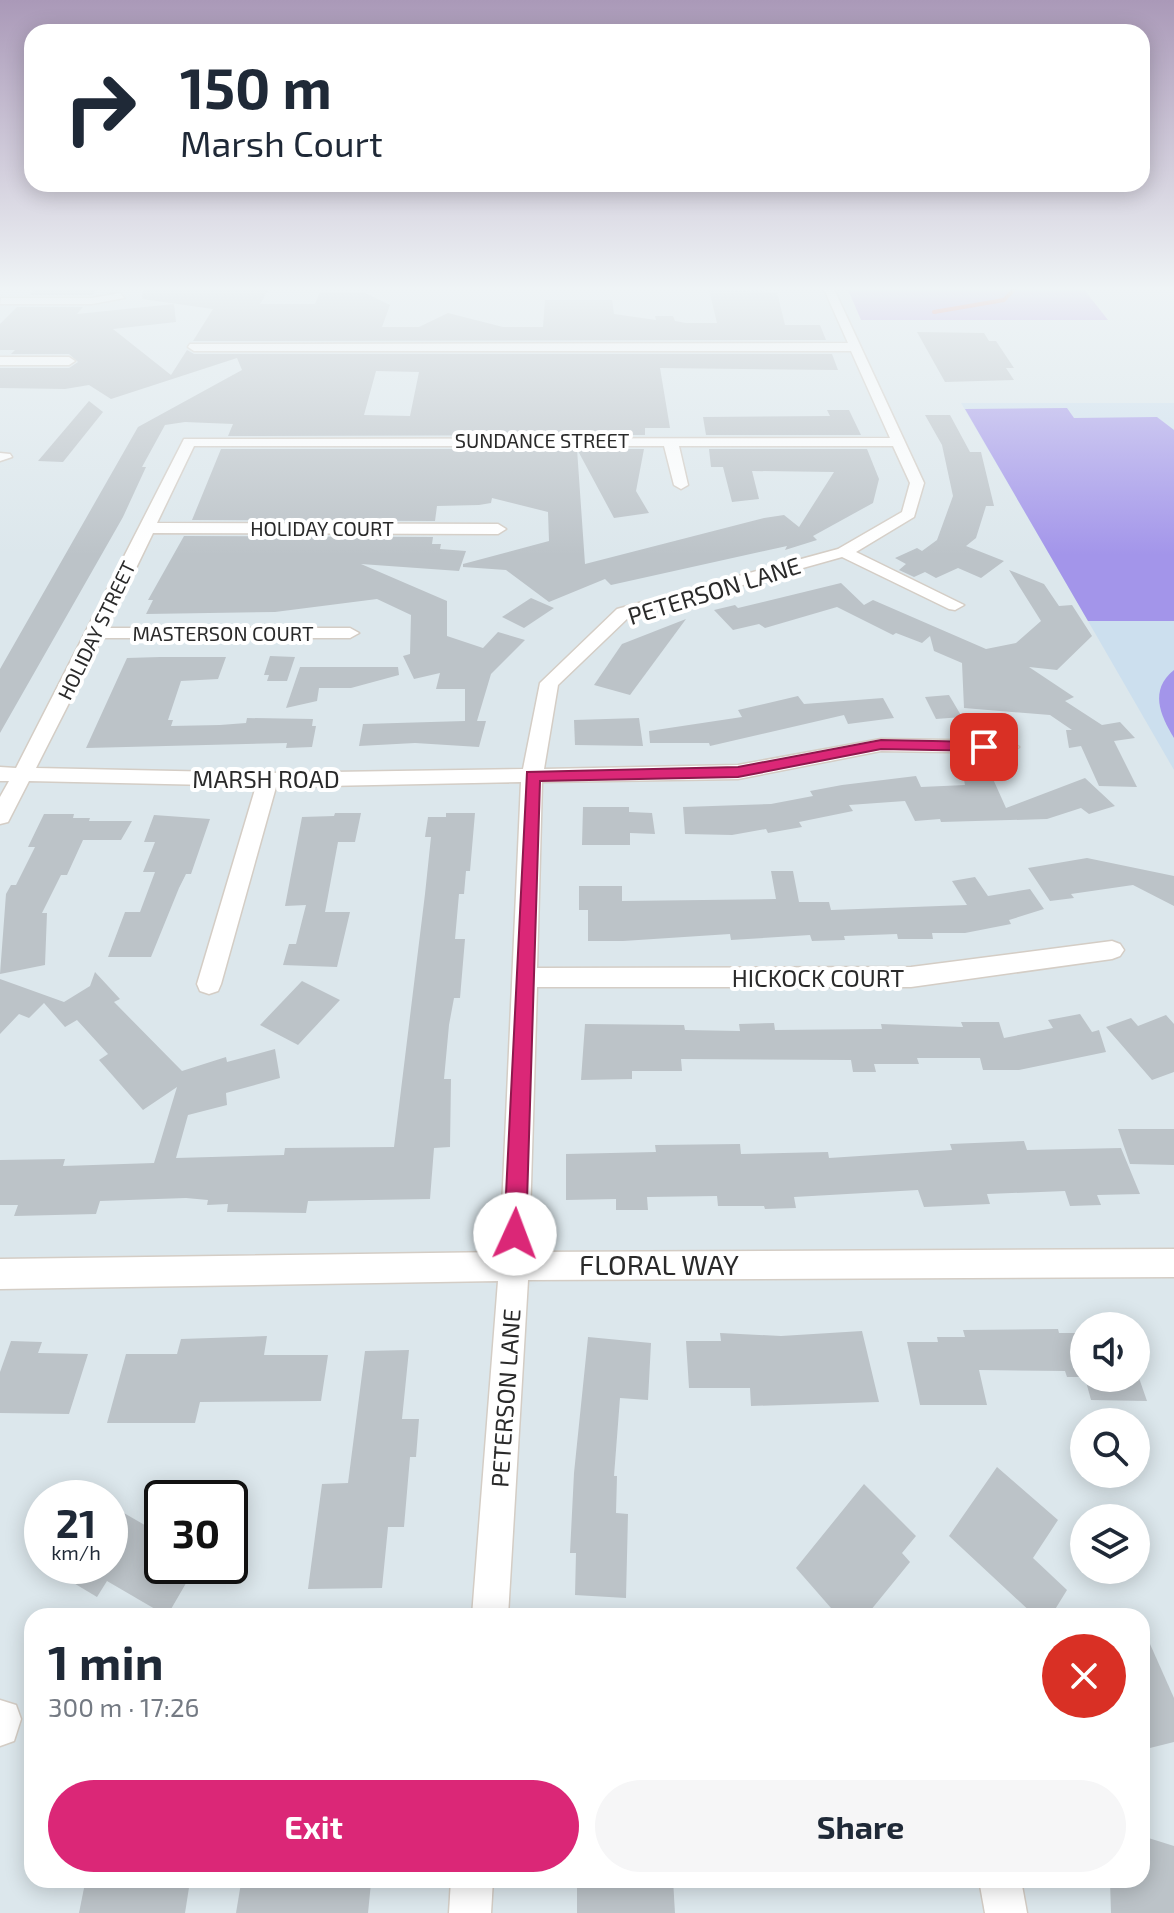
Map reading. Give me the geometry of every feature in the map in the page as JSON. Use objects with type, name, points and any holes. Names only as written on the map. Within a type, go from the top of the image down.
[{"type":"street","name":"PETERSON LANE","points":[[491,1608],[514,1266],[522,978],[532,776],[549,683],[623,613],[844,552],[909,514],[917,483],[869,376]]},
{"type":"street","points":[[670,440],[681,485]]},
{"type":"street","name":"SUNDANCE STREET","points":[[189,442],[896,442]]},
{"type":"street","name":"HOLIDAY STREET","points":[[0,817],[96,633],[189,442]]},
{"type":"street","name":"HOLIDAY COURT","points":[[146,528],[498,529]]},
{"type":"street","points":[[844,552],[955,605]]},
{"type":"street","name":"MASTERSON COURT","points":[[96,633],[350,633]]},
{"type":"street","name":"MARSH ROAD","points":[[0,774],[268,780],[738,772],[881,745],[1009,747]]},
{"type":"street","points":[[209,984],[268,780]]},
{"type":"street","name":"HICKOCK COURT","points":[[522,978],[911,977],[1112,950]]},
{"type":"street","name":"FLORAL WAY","points":[[0,1274],[514,1266],[1174,1263]]},
{"type":"street","points":[[470,1913],[472,1888]]},
{"type":"street","points":[[1001,1888],[1006,1913]]},
{"type":"shaded area","points":[[961,403],[1174,403],[1174,770],[1088,621]]},
{"type":"shaded area","points":[[1067,408],[1074,418],[1157,417],[1174,430],[1174,621],[1088,621],[965,409]]},
{"type":"shaded area","points":[[1174,670],[1174,738],[1161,712],[1159,694],[1166,678]]},
{"type":"building","points":[[0,376],[181,376],[111,399],[89,385],[65,389],[0,388]]},
{"type":"building","points":[[231,376],[375,376],[364,415],[410,416],[418,376],[661,376],[670,428],[645,428],[645,435],[228,436],[233,424],[185,422],[165,425],[142,467],[146,467],[123,517],[0,733],[0,669],[138,427]]},
{"type":"building","points":[[942,376],[1012,376],[1014,380],[945,382]]},
{"type":"building","points":[[89,401],[103,412],[63,462],[38,461]]},
{"type":"building","points":[[827,410],[849,410],[861,435],[706,435],[703,417],[830,416]]},
{"type":"building","points":[[925,415],[950,415],[970,452],[981,452],[994,506],[986,506],[976,538],[966,546],[1004,561],[981,578],[958,568],[936,578],[925,572],[914,577],[899,570],[906,564],[895,558],[917,548],[922,551],[937,540],[953,496],[942,445]]},
{"type":"building","points":[[221,449],[577,449],[585,564],[764,518],[784,515],[799,527],[834,472],[752,471],[759,499],[732,502],[723,467],[711,467],[709,449],[867,449],[879,479],[873,503],[813,536],[817,540],[785,550],[787,546],[611,585],[605,579],[549,602],[506,570],[463,567],[463,564],[549,541],[548,512],[492,498],[491,503],[479,505],[437,506],[435,521],[192,520]]},
{"type":"building","points":[[577,449],[644,449],[636,491],[649,513],[614,518]]},
{"type":"building","points":[[184,536],[433,537],[432,544],[441,544],[440,549],[466,551],[459,571],[361,564],[447,601],[447,636],[483,648],[498,632],[525,640],[491,674],[477,721],[486,721],[479,747],[415,743],[359,746],[363,724],[465,721],[465,689],[436,689],[440,673],[414,679],[403,656],[410,654],[411,615],[377,599],[275,612],[146,614],[153,600],[148,600]]},
{"type":"building","points":[[1009,570],[1044,584],[1059,606],[1072,605],[1092,636],[1057,670],[1029,667],[1074,697],[1065,701],[1102,725],[1120,722],[1135,738],[1114,741],[1137,787],[1099,786],[1081,746],[1069,748],[1066,730],[1072,730],[1050,715],[964,708],[962,663],[934,651],[930,636],[922,643],[896,633],[893,635],[837,607],[765,628],[759,624],[733,630],[714,610],[735,605],[738,608],[841,583],[864,605],[873,600],[986,649],[1016,643],[1041,621]]},
{"type":"building","points":[[531,598],[554,608],[524,628],[502,617]]},
{"type":"building","points":[[686,619],[630,695],[594,685],[622,644]]},
{"type":"building","points":[[270,656],[295,657],[287,681],[267,681],[269,675],[264,675]]},
{"type":"building","points":[[226,657],[218,679],[181,681],[168,720],[173,720],[171,726],[246,723],[247,718],[313,719],[312,726],[316,726],[312,747],[286,748],[287,743],[86,748],[127,658]]},
{"type":"building","points":[[300,667],[398,667],[399,675],[351,688],[319,688],[317,701],[286,708]]},
{"type":"building","points":[[949,695],[962,717],[936,719],[925,697]]},
{"type":"building","points":[[798,696],[804,704],[883,698],[894,718],[848,724],[844,715],[710,746],[709,743],[650,743],[649,731],[742,717],[738,710]]},
{"type":"building","points":[[639,718],[643,746],[575,745],[574,720]]},
{"type":"building","points":[[916,776],[921,787],[965,785],[964,780],[993,779],[1006,808],[1085,778],[1115,806],[1089,814],[1081,808],[1047,819],[941,822],[940,819],[915,821],[905,801],[849,805],[853,811],[799,822],[802,827],[768,833],[766,829],[732,835],[685,834],[683,807],[771,804],[813,796],[810,791]]},
{"type":"building","points":[[583,807],[629,807],[629,812],[652,813],[655,834],[630,833],[630,845],[582,845]]},
{"type":"building","points":[[335,813],[361,813],[355,842],[338,842],[325,912],[350,912],[337,967],[283,965],[289,944],[296,944],[306,905],[285,906],[302,817],[334,816]]},
{"type":"building","points":[[446,813],[475,813],[470,871],[466,871],[464,894],[459,894],[455,939],[465,939],[460,998],[454,998],[444,1079],[451,1079],[450,1147],[434,1148],[430,1199],[308,1201],[306,1213],[227,1212],[228,1204],[207,1205],[208,1200],[186,1198],[100,1201],[96,1214],[14,1216],[18,1205],[0,1205],[0,1160],[65,1159],[63,1166],[154,1163],[177,1087],[143,1110],[99,1060],[108,1054],[77,1020],[65,1027],[44,1003],[29,1018],[19,1014],[0,1034],[0,979],[64,1002],[90,986],[95,972],[120,999],[114,1002],[182,1071],[226,1057],[227,1062],[275,1049],[280,1078],[226,1093],[227,1105],[188,1115],[176,1158],[284,1155],[285,1148],[394,1147],[431,837],[425,837],[428,817],[446,817]]},
{"type":"building","points":[[44,814],[74,814],[73,818],[90,818],[89,821],[132,821],[121,840],[83,840],[67,875],[61,875],[42,913],[47,913],[45,965],[0,974],[6,894],[11,885],[16,885],[35,847],[28,847]]},
{"type":"building","points":[[154,815],[210,819],[191,874],[186,874],[179,888],[151,957],[108,957],[125,912],[140,912],[155,872],[143,872],[155,842],[144,842]]},
{"type":"building","points":[[1087,858],[1174,876],[1174,906],[1133,885],[1071,894],[1074,898],[1050,901],[1028,868]]},
{"type":"building","points":[[771,871],[793,871],[799,902],[829,902],[831,910],[967,905],[952,881],[975,877],[988,896],[1030,889],[1044,909],[1009,920],[1011,924],[965,933],[932,933],[933,939],[898,939],[897,934],[844,936],[845,940],[812,941],[810,935],[731,940],[730,934],[588,941],[588,910],[579,910],[579,886],[622,886],[622,901],[776,899]]},
{"type":"building","points":[[302,981],[340,1000],[298,1045],[260,1025]]},
{"type":"building","points":[[1080,1014],[1092,1032],[1099,1030],[1106,1052],[1019,1070],[983,1070],[980,1058],[917,1058],[919,1064],[874,1064],[876,1072],[853,1072],[851,1060],[681,1059],[682,1071],[632,1071],[632,1079],[581,1080],[585,1024],[684,1025],[685,1030],[740,1031],[739,1024],[774,1023],[775,1030],[882,1029],[881,1024],[963,1027],[961,1022],[999,1022],[1004,1038],[1053,1028],[1048,1020]]},
{"type":"building","points":[[1166,1015],[1174,1024],[1174,1072],[1152,1080],[1106,1027],[1131,1018],[1138,1026]]},
{"type":"building","points":[[1118,1129],[1174,1129],[1174,1165],[1130,1164]]},
{"type":"building","points":[[1024,1141],[1027,1150],[1121,1148],[1140,1194],[1097,1195],[1101,1205],[1070,1206],[1065,1191],[987,1194],[990,1204],[924,1207],[918,1190],[794,1197],[796,1208],[765,1209],[764,1206],[718,1206],[717,1196],[647,1197],[648,1210],[616,1210],[616,1199],[566,1200],[566,1154],[656,1152],[655,1145],[740,1144],[741,1154],[828,1152],[829,1158],[952,1150],[950,1144]]},
{"type":"building","points":[[1058,1329],[1059,1333],[1070,1333],[1070,1377],[1065,1371],[979,1370],[987,1405],[920,1405],[907,1342],[938,1342],[937,1337],[965,1337],[963,1330]]},
{"type":"building","points":[[862,1331],[879,1402],[751,1406],[750,1388],[689,1388],[686,1341],[721,1341],[720,1333],[781,1336]]},
{"type":"building","points":[[267,1336],[264,1355],[328,1355],[321,1401],[200,1402],[195,1423],[107,1423],[126,1354],[177,1354],[181,1339]]},
{"type":"building","points":[[588,1337],[651,1343],[648,1400],[620,1398],[614,1476],[617,1476],[616,1513],[628,1514],[626,1598],[575,1595],[576,1553],[570,1553],[574,1473]]},
{"type":"building","points":[[11,1341],[42,1342],[38,1353],[88,1354],[69,1414],[0,1413],[0,1372]]},
{"type":"building","points":[[409,1350],[402,1419],[419,1419],[416,1457],[410,1457],[404,1527],[388,1527],[382,1588],[308,1589],[322,1484],[348,1483],[365,1351]]},
{"type":"building","points":[[1089,1392],[1144,1392],[1147,1401],[1091,1400]]},
{"type":"building","points":[[997,1467],[1058,1520],[1033,1558],[1067,1590],[1056,1608],[1026,1608],[949,1536]]},
{"type":"building","points":[[864,1484],[916,1536],[902,1553],[910,1562],[873,1608],[831,1608],[796,1568]]},
{"type":"building","points":[[128,1515],[144,1525],[144,1584],[186,1584],[172,1608],[153,1608],[112,1584],[128,1584]]},
{"type":"building","points":[[75,1584],[105,1584],[97,1597]]},
{"type":"building","points":[[1150,1644],[1174,1698],[1174,1742],[1150,1748]]},
{"type":"building","points":[[1150,1838],[1174,1846],[1174,1913],[1111,1913],[1110,1888],[1150,1888]]},
{"type":"building","points":[[84,1888],[189,1888],[185,1913],[79,1913]]},
{"type":"building","points":[[240,1888],[370,1888],[368,1913],[236,1913]]},
{"type":"building","points":[[577,1888],[673,1888],[675,1913],[577,1913]]},
{"type":"route","points":[[515,1234],[522,978],[532,776],[738,772],[881,745],[984,747]]}]
